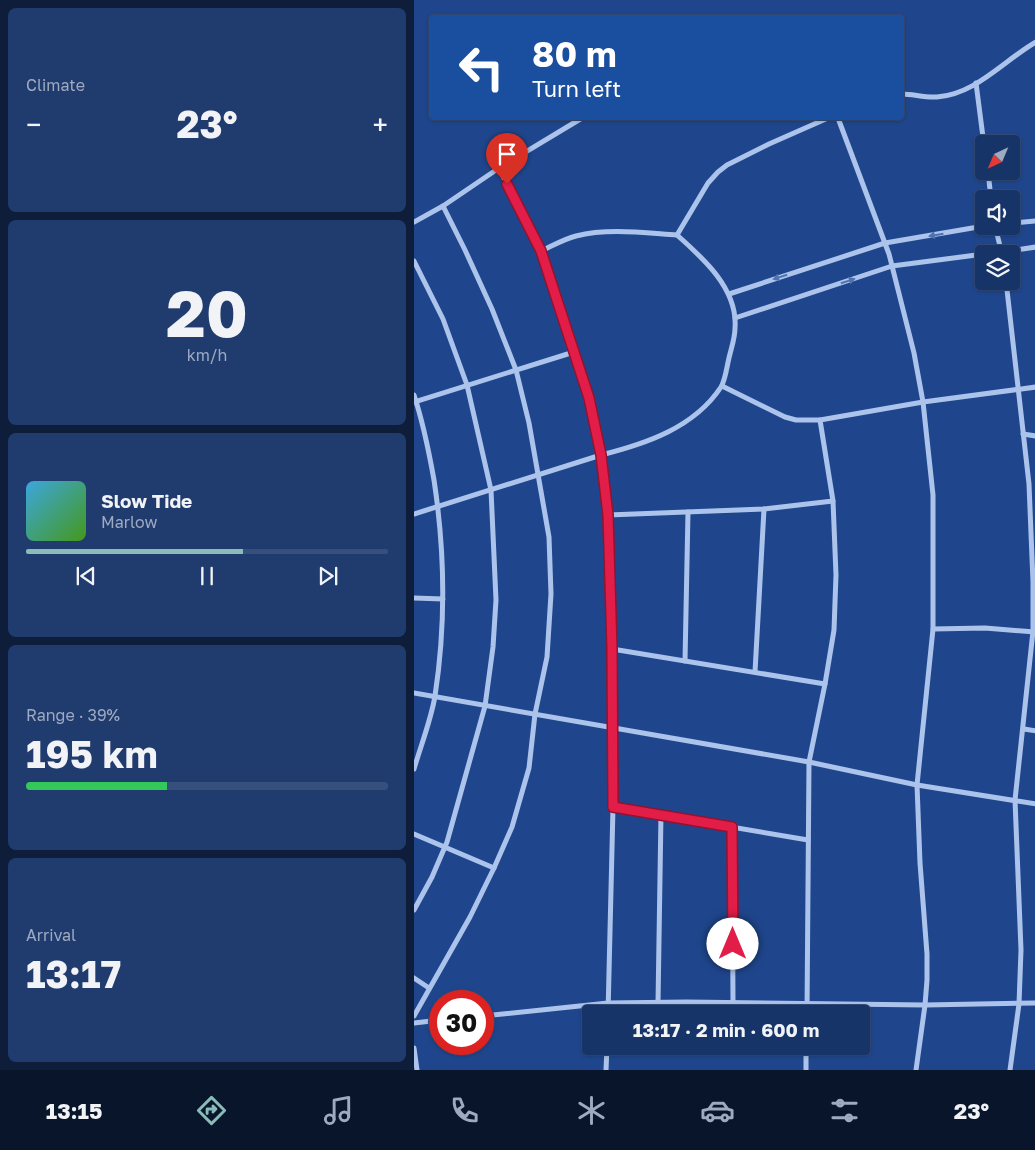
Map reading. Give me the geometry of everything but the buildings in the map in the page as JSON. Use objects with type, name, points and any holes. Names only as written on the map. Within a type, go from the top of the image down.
[{"type":"street","points":[[904,94],[936,97],[959,93],[1035,42]]},
{"type":"street","points":[[976,83],[983,135]]},
{"type":"street","points":[[414,222],[443,206],[499,168],[579,120]]},
{"type":"street","points":[[676,235],[708,183],[727,165],[823,120]]},
{"type":"street","points":[[839,120],[885,244],[914,353],[933,495],[933,629],[917,785],[920,863],[927,954],[926,1005],[916,1070]]},
{"type":"street","points":[[499,168],[541,251],[589,398],[601,455],[608,515],[612,649],[613,807],[608,1004]]},
{"type":"street","points":[[414,1016],[470,917],[512,827],[528,768],[535,714],[547,658],[552,594],[549,537],[529,423],[516,370],[484,292],[443,206]]},
{"type":"street","points":[[1020,222],[1035,221]]},
{"type":"street","points":[[729,294],[885,244],[975,228]]},
{"type":"street","points":[[414,514],[632,447],[679,426],[699,413],[722,386],[735,329],[735,318],[729,294],[702,257],[676,235],[641,232],[576,236],[541,251]]},
{"type":"street","points":[[1020,249],[1035,246]]},
{"type":"street","points":[[735,318],[892,266],[975,255]]},
{"type":"street","points":[[414,261],[443,319],[467,385],[491,490],[496,600],[494,647],[485,706],[460,800],[444,847],[432,877],[414,910]]},
{"type":"street","points":[[1007,290],[1034,536],[1034,632],[1015,800],[1021,950],[1019,1004],[1010,1070]]},
{"type":"street","points":[[414,769],[434,698],[441,640],[443,598],[443,563],[438,507],[430,456],[415,399],[574,352]]},
{"type":"street","points":[[722,386],[785,417],[796,420],[820,420],[922,402],[1035,387]]},
{"type":"street","points":[[807,1004],[809,762],[834,630],[836,575],[833,501],[820,420]]},
{"type":"street","points":[[1023,434],[1035,436]]},
{"type":"street","points":[[1029,484],[1035,485]]},
{"type":"street","points":[[608,515],[764,510],[833,501]]},
{"type":"street","points":[[755,672],[764,510]]},
{"type":"street","points":[[685,661],[688,512]]},
{"type":"street","points":[[414,598],[443,598]]},
{"type":"street","points":[[933,629],[985,628],[1034,632]]},
{"type":"street","points":[[612,649],[825,684]]},
{"type":"street","points":[[414,693],[809,762],[917,785],[1035,804]]},
{"type":"street","points":[[1024,729],[1035,731]]},
{"type":"street","points":[[613,807],[808,840]]},
{"type":"street","points":[[658,1003],[661,814]]},
{"type":"street","points":[[732,827],[733,1003]]},
{"type":"street","points":[[414,834],[494,868]]},
{"type":"street","points":[[414,978],[429,988]]},
{"type":"street","points":[[494,1015],[608,1004],[926,1005],[1035,1003]]},
{"type":"street","points":[[414,1023],[429,1021]]},
{"type":"street","points":[[414,1048],[417,1070]]},
{"type":"street","points":[[606,1070],[607,1055]]},
{"type":"street","points":[[806,1055],[806,1070]]},
{"type":"route","points":[[507,184],[541,251],[589,398],[601,455],[608,515],[612,649],[613,807],[732,827],[733,944]]}]
